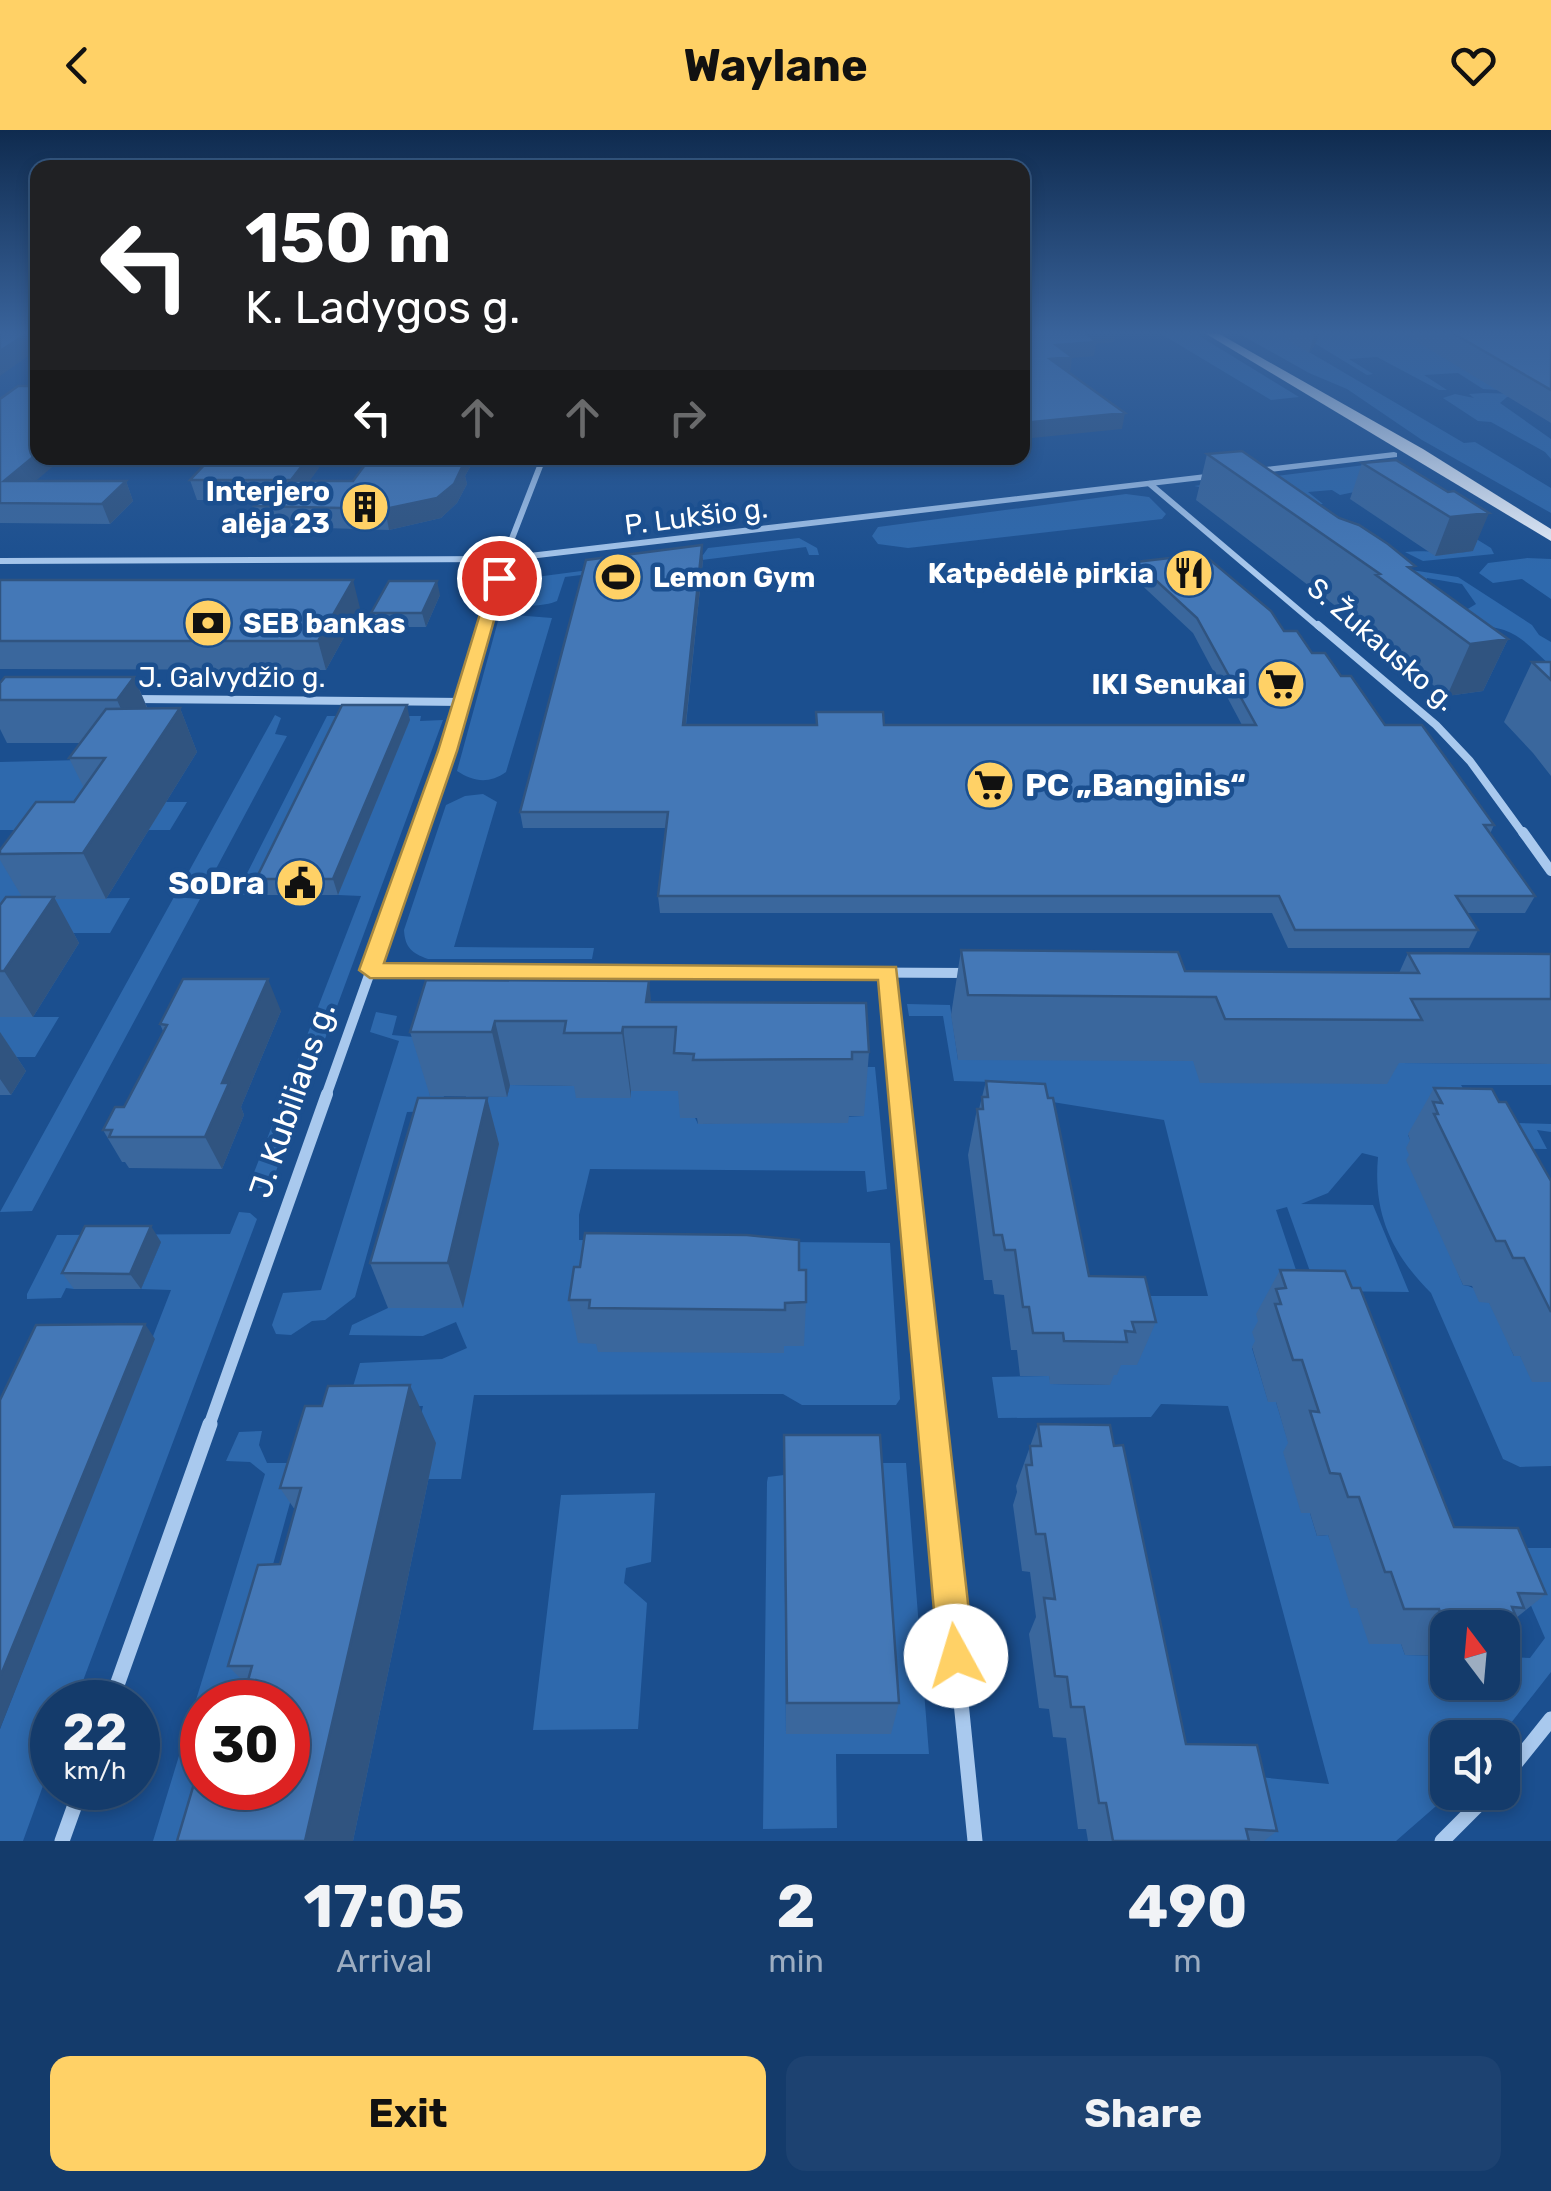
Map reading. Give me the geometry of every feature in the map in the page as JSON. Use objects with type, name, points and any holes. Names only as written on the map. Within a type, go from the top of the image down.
[{"type":"main road","points":[[1336,412],[1394,454],[1551,537]]},
{"type":"main road","points":[[1344,412],[1418,452],[1551,537]]},
{"type":"main road","points":[[1394,454],[1418,452]]},
{"type":"street","name":"P. Lukšio g.","points":[[0,560],[504,558],[1394,454]]},
{"type":"street","name":"J. Kubiliaus g.","points":[[119,1680],[464,702],[504,558],[539,465]]},
{"type":"street","name":"S. Žukausko g.","points":[[1150,484],[1436,725],[1470,761],[1551,871]]},
{"type":"street","name":"J. Galvydžio g.","points":[[120,699],[464,702]]},
{"type":"street","points":[[370,970],[985,973]]},
{"type":"street","points":[[888,972],[975,1841]]},
{"type":"street","points":[[1520,1758],[1551,1719]]},
{"type":"street","points":[[62,1841],[73,1810]]},
{"type":"street","points":[[1442,1841],[1473,1810]]},
{"type":"shaded area","points":[[1381,412],[1411,412],[1464,443],[1475,442],[1551,488],[1551,513],[1422,440]]},
{"type":"shaded area","points":[[1464,412],[1513,412],[1551,439],[1551,459],[1491,422],[1478,421]]},
{"type":"shaded area","points":[[1365,465],[1382,481],[1491,548],[1494,554],[1423,561],[1405,552],[1471,551],[1359,491],[1340,495],[1332,490],[1308,492],[1323,504],[1308,505],[1194,486]]},
{"type":"shaded area","points":[[1126,494],[1149,497],[1166,514],[1162,519],[908,548],[878,544],[872,536],[878,527]]},
{"type":"shaded area","points":[[799,538],[817,548],[819,555],[809,555],[806,547],[565,577],[557,601],[530,606],[505,598],[513,580],[703,555],[708,548]]},
{"type":"shaded area","points":[[1551,559],[1551,599],[1522,579],[1493,583],[1479,573],[1488,563]]},
{"type":"shaded area","points":[[1411,570],[1458,577],[1532,625],[1551,642],[1551,666],[1511,633],[1456,616],[1476,604],[1462,584],[1427,578],[1424,587]]},
{"type":"shaded area","points":[[514,615],[552,618],[506,772],[488,780],[475,779],[457,771],[498,621]]},
{"type":"shaded area","points":[[275,715],[281,718],[275,734],[287,736],[210,880],[183,882]]},
{"type":"shaded area","points":[[327,716],[421,716],[420,721],[443,720],[272,1182],[261,1188],[248,1188],[361,896],[338,895],[347,720],[262,895],[236,895]]},
{"type":"shaded area","points":[[121,759],[92,802],[187,802],[170,830],[0,830],[0,762]]},
{"type":"shaded area","points":[[483,794],[497,802],[454,947],[594,948],[592,959],[428,959],[408,946],[404,930],[446,805],[465,796]]},
{"type":"shaded area","points":[[59,847],[24,899],[130,898],[110,933],[0,933],[0,848]]},
{"type":"shaded area","points":[[174,897],[200,899],[32,1211],[0,1212]]},
{"type":"shaded area","points":[[907,1004],[950,1005],[958,1060],[1376,1059],[1399,1063],[1551,1064],[1551,1085],[1461,1085],[1483,1122],[1551,1124],[1551,1132],[1537,1130],[1547,1149],[1470,1148],[1408,1135],[1414,1149],[1411,1160],[1463,1285],[1482,1294],[1489,1303],[1514,1356],[1520,1356],[1551,1382],[1551,1466],[1520,1467],[1503,1459],[1431,1293],[1405,1263],[1388,1231],[1379,1196],[1378,1157],[1362,1153],[1328,1193],[1301,1204],[1373,1205],[1409,1292],[1317,1291],[1287,1207],[1276,1210],[1311,1315],[1262,1332],[1257,1347],[1252,1348],[1268,1401],[1276,1402],[1317,1536],[1328,1535],[1357,1608],[1401,1644],[1405,1655],[1430,1656],[1430,1700],[1520,1700],[1520,1658],[1530,1658],[1545,1638],[1506,1548],[1551,1548],[1551,1672],[1513,1720],[1430,1720],[1432,1810],[1396,1841],[1242,1841],[1228,1774],[1329,1784],[1228,1406],[1161,1404],[1151,1417],[998,1418],[992,1377],[1049,1376],[1051,1384],[1109,1385],[1120,1296],[1208,1296],[1164,1120],[1040,1100],[1035,1083],[954,1081],[943,1016],[909,1016]]},
{"type":"shaded area","points":[[376,1012],[397,1016],[392,1035],[424,1038],[430,1096],[444,1096],[439,1111],[407,1112],[355,1297],[325,1320],[312,1321],[291,1335],[276,1334],[272,1325],[283,1293],[321,1290],[399,1041],[370,1032]]},
{"type":"shaded area","points":[[0,1017],[59,1017],[35,1057],[0,1057]]},
{"type":"shaded area","points":[[861,1067],[875,1067],[887,1189],[867,1192],[865,1171],[590,1169],[579,1215],[579,1240],[890,1243],[900,1399],[896,1405],[802,1405],[783,1394],[474,1395],[461,1479],[428,1479],[435,1443],[415,1443],[423,1406],[347,1407],[360,1363],[442,1359],[467,1348],[456,1322],[423,1336],[349,1335],[352,1325],[388,1308],[463,1307],[458,1144],[466,1096],[507,1097],[510,1085],[578,1086],[577,1098],[630,1098],[631,1091],[682,1091],[698,1124],[863,1116]]},
{"type":"shaded area","points":[[239,1212],[250,1213],[257,1219],[83,1680],[30,1680],[30,1810],[34,1810],[23,1841],[0,1841],[0,1729],[171,1290],[141,1289],[161,1242],[74,1289],[66,1288],[61,1298],[27,1299],[27,1294],[57,1235],[230,1234]]},
{"type":"shaded area","points":[[262,1431],[259,1445],[267,1463],[301,1463],[241,1680],[202,1680],[265,1474],[250,1462],[226,1461],[239,1432]]},
{"type":"shaded area","points":[[795,1463],[906,1463],[929,1754],[836,1754],[837,1828],[763,1829],[767,1482],[768,1477],[784,1475],[786,1734]]},
{"type":"shaded area","points":[[655,1493],[651,1562],[626,1568],[624,1583],[647,1603],[638,1729],[533,1730],[561,1495]]},
{"type":"shaded area","points":[[180,1753],[180,1810],[200,1810],[198,1841],[153,1841]]},
{"type":"building","points":[[0,412],[30,412],[30,460],[4,481],[126,481],[102,504],[0,503]]},
{"type":"building","points":[[1030,412],[1125,413],[1030,422]]},
{"type":"building","points":[[1242,451],[1339,518],[1359,525],[1388,544],[1415,566],[1408,567],[1508,639],[1470,644],[1376,575],[1380,574],[1207,454]]},
{"type":"building","points":[[1396,460],[1489,513],[1450,517],[1362,463]]},
{"type":"building","points":[[204,465],[303,465],[291,480],[190,480]]},
{"type":"building","points":[[365,465],[463,465],[454,484],[437,498],[385,509],[254,506],[274,481],[353,481]]},
{"type":"building","name":"PC „Banginis“","points":[[702,545],[683,725],[817,725],[816,712],[883,712],[884,725],[1256,725],[1197,618],[1136,562],[1203,554],[1271,611],[1284,631],[1297,631],[1312,653],[1325,653],[1341,676],[1351,676],[1385,725],[1422,725],[1494,825],[1484,825],[1535,896],[1456,896],[1478,930],[1295,930],[1279,896],[658,896],[668,812],[520,812],[586,560]]},
{"type":"building","points":[[0,580],[353,580],[318,641],[0,641]]},
{"type":"building","points":[[389,581],[437,581],[422,613],[371,613]]},
{"type":"building","points":[[1532,662],[1551,662],[1551,680]]},
{"type":"building","points":[[5,677],[134,677],[117,700],[0,700],[0,683]]},
{"type":"building","points":[[342,705],[407,705],[333,879],[256,879]]},
{"type":"building","points":[[180,708],[83,853],[0,854],[36,802],[74,802],[105,758],[69,758],[106,709]]},
{"type":"building","points":[[6,897],[54,897],[4,971],[0,971],[0,905]]},
{"type":"building","points":[[961,950],[1178,952],[1185,971],[1419,973],[1408,953],[1551,954],[1551,999],[1411,999],[1422,1020],[1225,1019],[1216,997],[968,995]]},
{"type":"building","points":[[183,979],[268,979],[222,1083],[229,1083],[205,1137],[109,1137],[112,1130],[103,1130],[115,1107],[124,1107],[167,1025],[160,1024]]},
{"type":"building","points":[[426,980],[649,981],[646,1002],[866,1003],[869,1052],[852,1052],[852,1059],[693,1060],[694,1054],[674,1053],[676,1027],[623,1027],[622,1033],[564,1033],[566,1021],[495,1021],[492,1032],[410,1032]]},
{"type":"building","points":[[986,1081],[1045,1084],[1048,1098],[1053,1098],[1089,1276],[1145,1277],[1156,1322],[1132,1322],[1135,1332],[1125,1331],[1127,1342],[1064,1341],[1063,1333],[1033,1333],[1029,1307],[1023,1307],[1015,1250],[1005,1250],[1002,1235],[994,1235],[977,1109],[983,1109],[982,1097],[988,1097]]},
{"type":"building","points":[[1434,1088],[1492,1089],[1499,1102],[1506,1102],[1551,1181],[1551,1312],[1524,1258],[1513,1258],[1505,1241],[1496,1241],[1434,1114],[1438,1114],[1433,1102],[1442,1103]]},
{"type":"building","points":[[418,1098],[487,1098],[448,1263],[370,1263]]},
{"type":"building","points":[[85,1226],[151,1226],[130,1274],[62,1273]]},
{"type":"building","points":[[585,1233],[747,1235],[799,1240],[799,1270],[806,1270],[806,1302],[785,1303],[785,1310],[589,1308],[590,1300],[569,1300],[574,1267],[580,1267]]},
{"type":"building","points":[[1280,1270],[1345,1271],[1352,1288],[1360,1288],[1454,1527],[1518,1528],[1546,1594],[1518,1593],[1524,1608],[1512,1607],[1513,1610],[1404,1609],[1391,1572],[1385,1572],[1359,1497],[1348,1497],[1340,1474],[1330,1473],[1310,1411],[1319,1412],[1302,1360],[1293,1360],[1275,1304],[1281,1304],[1276,1289],[1286,1288]]},
{"type":"building","points":[[145,1324],[0,1677],[0,1400],[36,1325]]},
{"type":"building","points":[[410,1385],[305,1841],[177,1841],[186,1810],[310,1810],[310,1680],[248,1680],[252,1666],[228,1666],[258,1565],[280,1564],[301,1488],[280,1488],[305,1406],[322,1406],[328,1386]]},
{"type":"building","points":[[1038,1424],[1110,1425],[1114,1446],[1123,1445],[1186,1744],[1257,1745],[1277,1831],[1246,1829],[1249,1841],[1113,1841],[1106,1803],[1099,1803],[1084,1707],[1071,1707],[1067,1677],[1055,1676],[1044,1598],[1055,1599],[1045,1534],[1036,1534],[1026,1465],[1032,1465],[1030,1446],[1041,1446]]},
{"type":"building","points":[[784,1435],[880,1435],[899,1703],[787,1703]]},
{"type":"place","name":"Interjero alėja 23","points":[[365,507]]},
{"type":"place","name":"Katpėdėlė pirkia","points":[[1189,573]]},
{"type":"place","name":"Lemon Gym","points":[[618,577]]},
{"type":"place","name":"SEB bankas","points":[[208,623]]},
{"type":"place","name":"IKI Senukai","points":[[1281,684]]},
{"type":"place","name":"PC „Banginis“","points":[[990,785]]},
{"type":"place","name":"SoDra","points":[[300,883]]},
{"type":"route","points":[[499,578],[448,751],[370,970],[888,972],[956,1656]]}]
